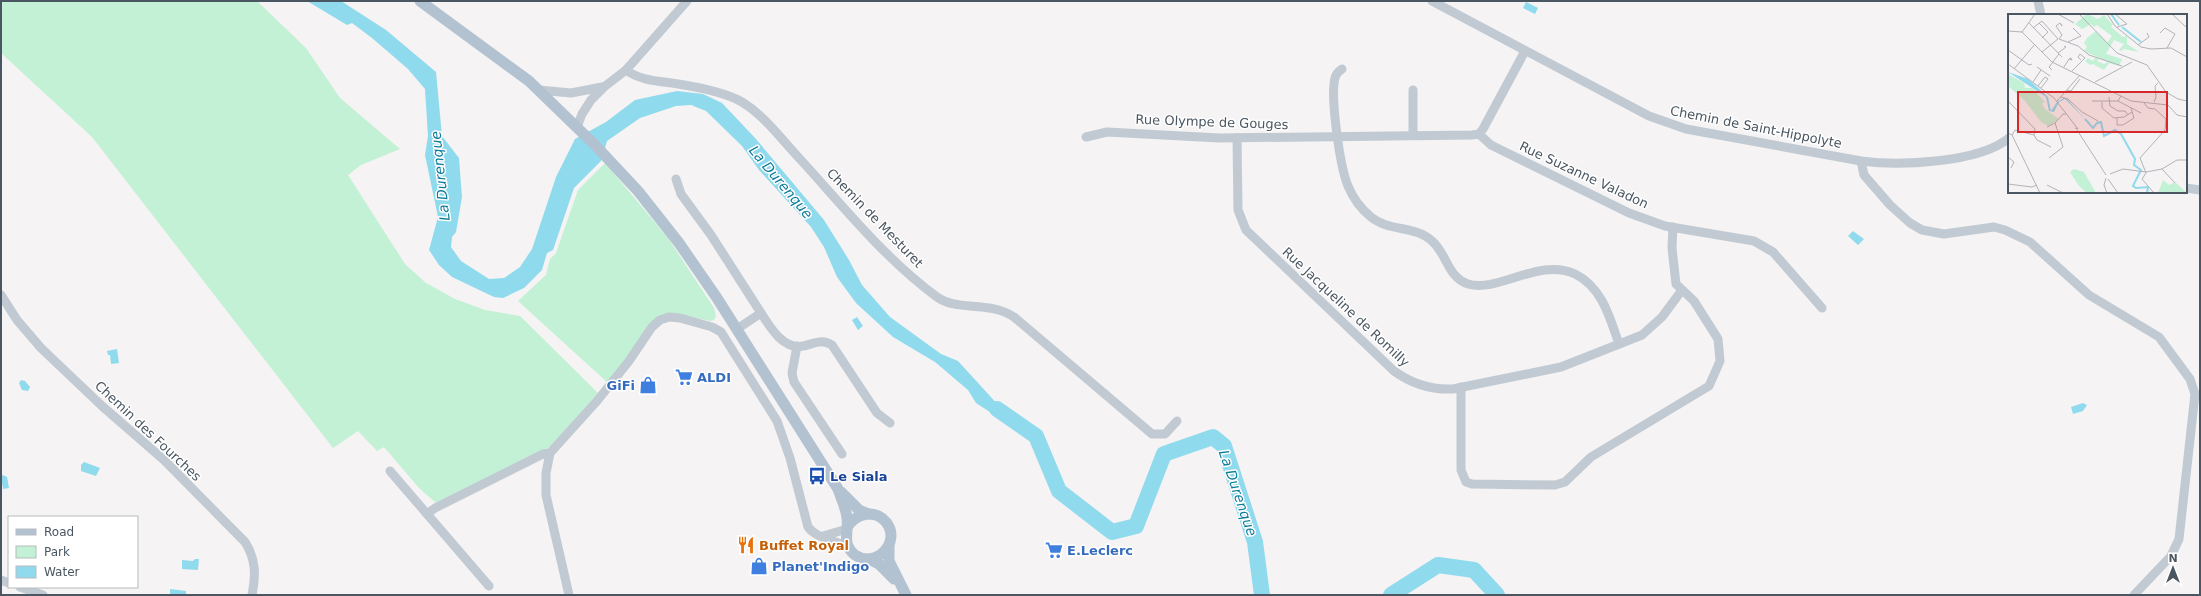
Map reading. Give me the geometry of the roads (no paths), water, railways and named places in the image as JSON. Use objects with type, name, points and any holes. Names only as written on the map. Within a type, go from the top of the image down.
[{"type":"main road","points":[[420,1],[502,59],[539,90],[614,164],[679,243],[737,329],[838,489],[859,510],[880,517],[888,526],[891,539],[888,558],[903,590]]},
{"type":"main road","points":[[838,489],[847,518],[846,538],[849,548],[856,555],[869,559],[881,566],[903,590]]},
{"type":"main road","points":[[847,528],[856,517],[869,514]]},
{"type":"main road","points":[[869,559],[880,555],[889,546]]},
{"type":"street","points":[[580,130],[586,107],[604,87],[626,70],[687,1]]},
{"type":"street","name":"Chemin de Saint-Hippolyte","points":[[1432,1],[1649,116],[1671,125],[1861,162],[1899,164],[1949,158],[1982,151],[2008,142]]},
{"type":"street","points":[[2038,1],[2041,14]]},
{"type":"street","points":[[1479,134],[1525,51]]},
{"type":"street","points":[[1342,68],[1337,73],[1334,82],[1335,120],[1347,184],[1358,203],[1371,218],[1386,226],[1417,232],[1427,237],[1436,245],[1454,275],[1470,285],[1483,285],[1547,270],[1564,271],[1576,275],[1591,285],[1600,296],[1620,344]]},
{"type":"street","name":"Chemin de Mesturet","points":[[626,70],[641,78],[704,90],[743,102],[762,119],[890,256],[937,297],[952,304],[991,307],[1007,313],[1021,322],[1080,375],[1152,434],[1165,434],[1177,422]]},
{"type":"street","points":[[539,90],[571,93],[604,87]]},
{"type":"street","points":[[1412,90],[1413,135]]},
{"type":"street","name":"Rue Olympe de Gouges","points":[[1086,137],[1107,132],[1237,138],[1479,134]]},
{"type":"street","name":"Rue Suzanne Valadon","points":[[1479,134],[1491,145],[1629,214],[1673,227],[1754,241],[1773,252],[1822,308]]},
{"type":"street","name":"Rue Jacqueline de Romilly","points":[[1237,138],[1238,210],[1242,223],[1252,236],[1402,377],[1427,387],[1445,389],[1461,387],[1560,367],[1642,335],[1662,317],[1682,290]]},
{"type":"street","points":[[1861,162],[1864,175],[1890,205],[1910,223],[1922,230],[1944,234],[1994,228],[2012,232],[2030,242],[2089,295],[2159,337],[2190,379],[2196,394],[2179,539],[2171,556],[2134,595]]},
{"type":"street","points":[[676,179],[681,194],[712,235],[761,313],[778,336],[787,343],[797,346],[820,341],[832,345],[877,413],[890,423]]},
{"type":"street","points":[[2187,188],[2200,190]]},
{"type":"street","points":[[1461,387],[1462,470],[1466,482],[1472,484],[1555,485],[1565,482],[1591,457],[1709,386],[1720,361],[1718,339],[1694,301],[1676,284],[1672,248],[1673,227]]},
{"type":"street","name":"Chemin des Fourches","points":[[1,296],[17,320],[41,348],[102,406],[164,460],[245,542],[253,558],[255,572],[252,595]]},
{"type":"street","points":[[737,329],[761,313]]},
{"type":"street","points":[[569,595],[546,495],[546,473],[550,453],[601,396],[629,361],[652,327],[660,320],[669,318],[712,327],[721,332],[777,421],[787,449],[808,527],[816,535],[822,536],[849,548]]},
{"type":"street","points":[[797,346],[792,373],[794,382],[842,454]]},
{"type":"street","points":[[427,514],[435,508],[543,454],[550,453]]},
{"type":"street","points":[[390,471],[489,586]]},
{"type":"street","points":[[822,536],[847,528]]},
{"type":"street","points":[[23,588],[43,595]]},
{"type":"water","points":[[307,1],[341,1],[386,30],[436,72],[442,136],[459,158],[462,197],[456,232],[452,237],[451,247],[461,261],[489,279],[504,278],[520,267],[532,249],[556,177],[575,139],[606,122],[635,100],[677,91],[703,94],[722,103],[756,139],[824,220],[849,260],[862,285],[890,317],[941,354],[958,361],[1000,407],[1020,423],[993,414],[976,403],[968,390],[935,362],[893,337],[856,303],[837,277],[824,247],[811,227],[759,170],[742,146],[706,111],[691,105],[676,106],[640,118],[607,141],[601,161],[574,188],[553,250],[547,253],[542,270],[524,288],[503,298],[494,297],[452,277],[439,265],[429,250],[438,217],[425,155],[428,136],[425,89],[408,69],[352,23],[347,25]]},
{"type":"water","points":[[1526,2],[1538,8],[1535,14],[1523,8]]},
{"type":"water","points":[[1853,231],[1864,239],[1858,245],[1848,236]]},
{"type":"water","points":[[857,317],[863,326],[858,330],[852,320]]},
{"type":"water","points":[[117,349],[119,363],[111,364],[110,355],[108,355],[107,351]]},
{"type":"water","points":[[21,380],[25,381],[30,387],[28,391],[22,390],[19,383]]},
{"type":"water","points":[[2083,403],[2087,405],[2083,411],[2073,414],[2071,407]]},
{"type":"water","points":[[84,462],[100,468],[96,476],[81,471],[81,465]]},
{"type":"water","points":[[3,475],[7,477],[9,488],[3,489],[1,477]]},
{"type":"water","points":[[195,559],[199,559],[198,570],[182,569],[182,560],[193,561]]},
{"type":"water","points":[[170,589],[186,591],[186,595],[170,595]]},
{"type":"waterway","name":"La Durenque","points":[[997,409],[1036,436],[1059,491],[1112,532],[1136,526],[1164,454],[1213,437],[1224,446],[1255,542],[1262,595]]},
{"type":"waterway","name":"La Durenque","points":[[1391,595],[1438,565],[1474,570],[1497,595]]},
{"type":"place","name":"ALDI","points":[[684,377]]},
{"type":"place","name":"GiFi","points":[[648,385]]},
{"type":"place","name":"Le Siala","points":[[817,476]]},
{"type":"place","name":"Buffet Royal","points":[[746,545]]},
{"type":"place","name":"E.Leclerc","points":[[1054,550]]},
{"type":"place","name":"Planet'Indigo","points":[[759,566]]}]
